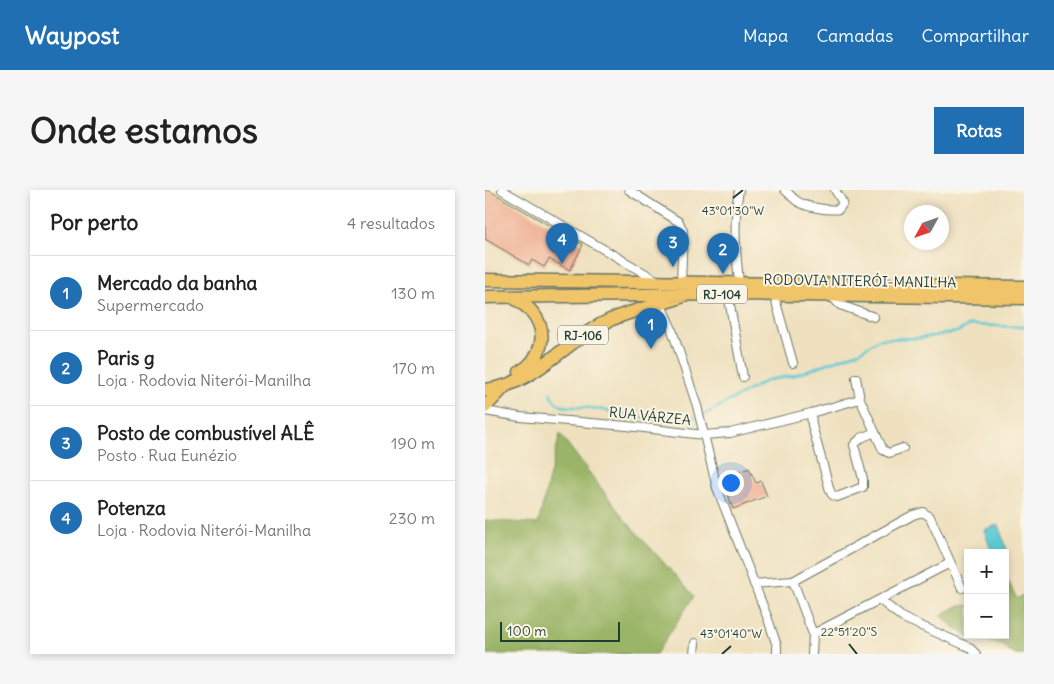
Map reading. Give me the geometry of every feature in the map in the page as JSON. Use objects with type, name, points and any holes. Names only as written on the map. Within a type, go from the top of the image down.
[{"type":"highway","name":"RODOVIA NITERÓI-MANILHA","points":[[485,280],[1024,287]]},
{"type":"highway","name":"RJ-106","points":[[485,390],[504,387],[526,377],[587,332],[608,320],[661,305],[689,294]]},
{"type":"highway","name":"RODOVIA NITERÓI-MANILHA","points":[[485,297],[728,294],[1024,298]]},
{"type":"highway","name":"RJ-106","points":[[485,385],[503,381],[526,369],[533,362],[542,344],[537,318],[531,310],[513,297]]},
{"type":"highway","points":[[485,407],[504,387]]},
{"type":"street","points":[[502,190],[660,282]]},
{"type":"street","points":[[629,190],[679,222],[682,226],[681,283]]},
{"type":"street","points":[[739,190],[735,208],[735,241],[739,283]]},
{"type":"street","points":[[785,190],[798,202],[825,209],[839,208],[843,204],[835,190]]},
{"type":"street","points":[[728,294],[743,377]]},
{"type":"street","points":[[774,295],[793,363]]},
{"type":"street","points":[[830,295],[840,305],[874,317]]},
{"type":"street","points":[[661,305],[671,327],[697,406],[717,488],[771,628],[777,646],[777,654]]},
{"type":"street","points":[[856,378],[860,399],[886,453],[889,454],[903,448]]},
{"type":"street","name":"RUA VÁRZEA","points":[[485,411],[520,418],[627,426],[704,435],[730,433],[860,399]]},
{"type":"street","points":[[811,413],[811,425],[829,487],[834,496],[863,487],[863,479],[854,445],[861,438],[875,432]]},
{"type":"street","points":[[754,584],[793,581],[913,515],[923,512],[930,517],[962,588]]},
{"type":"street","points":[[813,634],[950,563]]},
{"type":"street","points":[[793,581],[813,634],[812,654]]},
{"type":"street","points":[[880,600],[903,618],[969,647],[976,654]]},
{"type":"street","points":[[694,654],[695,643]]},
{"type":"green space","points":[[560,434],[626,521],[694,596],[656,654],[485,654],[485,520],[538,524]]},
{"type":"green space","points":[[1009,583],[1017,599],[1024,594],[1024,654],[1013,654],[1002,645],[978,639],[1009,639]]},
{"type":"green space","points":[[964,606],[964,634],[954,628],[941,615],[956,607]]},
{"type":"water","points":[[998,525],[1007,549],[991,549],[984,530]]},
{"type":"building","points":[[485,190],[583,245],[570,270],[549,259],[544,267],[532,260],[529,265],[485,239]]},
{"type":"building","points":[[749,468],[756,483],[761,481],[767,496],[733,509],[728,494],[731,492],[726,477]]},
{"type":"waterway","points":[[705,414],[768,380],[792,376],[859,352],[879,339],[921,338],[957,332],[970,325],[1024,327]]},
{"type":"waterway","points":[[550,393],[556,403],[566,407],[587,407],[655,419],[681,420],[694,418]]},
{"type":"place","name":"Potenza","points":[[562,264]]},
{"type":"place","name":"Posto de combustível ALÊ","points":[[673,267]]},
{"type":"place","name":"Paris g","points":[[723,274]]},
{"type":"place","name":"Mercado da banha","points":[[651,349]]}]
